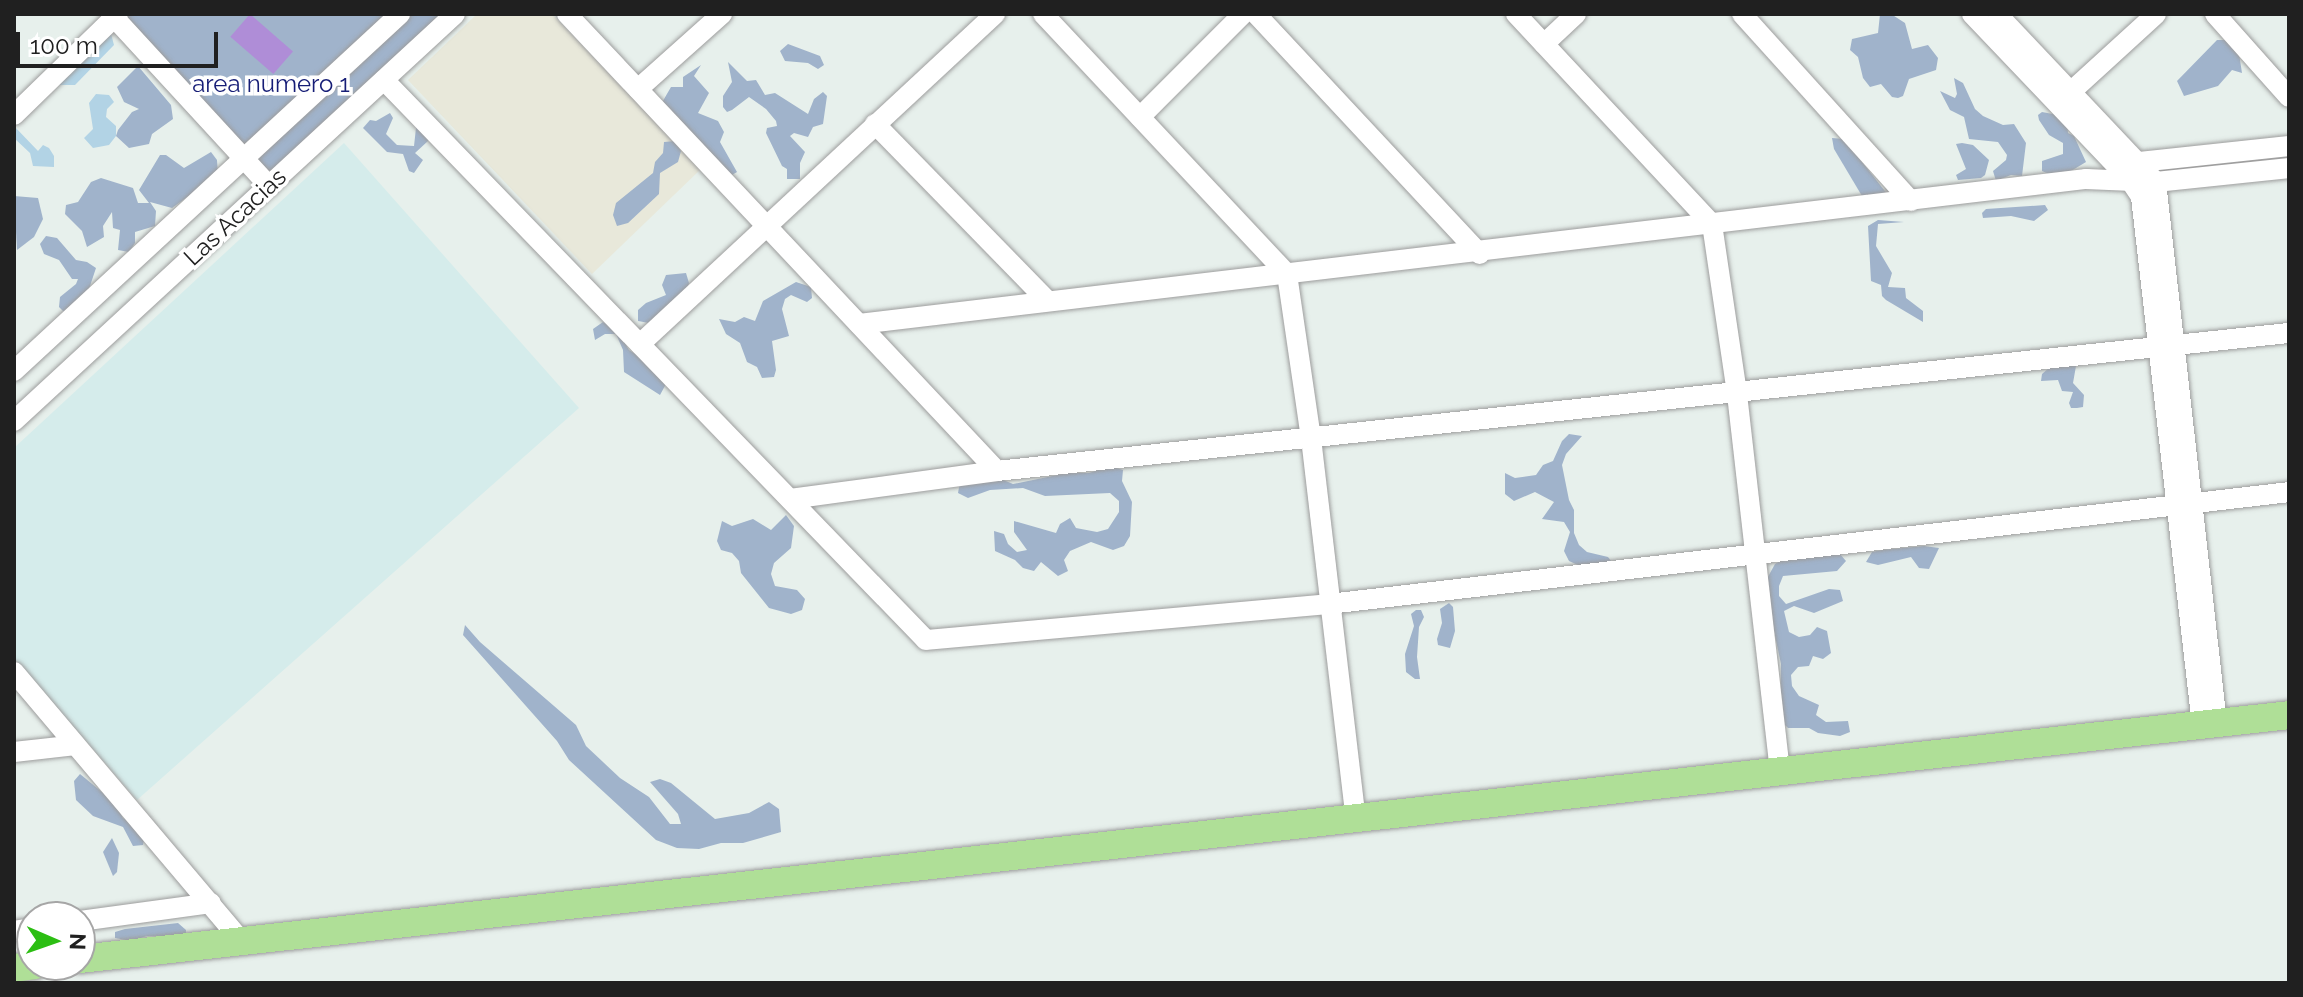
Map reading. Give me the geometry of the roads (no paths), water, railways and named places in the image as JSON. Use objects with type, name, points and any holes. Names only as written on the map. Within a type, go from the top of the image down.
[{"type":"highway","points":[[96,957],[2289,715]]},
{"type":"street","name":"Las Acacias","points":[[14,371],[400,14]]},
{"type":"street","name":"Las Acacias","points":[[14,421],[455,14]]},
{"type":"street","points":[[567,14],[997,471]]},
{"type":"street","points":[[638,89],[722,14]]},
{"type":"street","points":[[640,344],[995,14]]},
{"type":"street","points":[[1043,14],[1287,274],[1311,438],[1356,820]]},
{"type":"street","points":[[1140,117],[1243,14]]},
{"type":"street","points":[[1256,14],[1480,254]]},
{"type":"street","points":[[1516,14],[1712,224],[1737,394],[1780,770]]},
{"type":"street","points":[[1544,44],[1576,14]]},
{"type":"street","points":[[1742,14],[1911,201]]},
{"type":"street","points":[[1972,14],[2064,98],[2134,171],[2168,346]]},
{"type":"street","points":[[1997,14],[2113,164],[2156,182],[2289,168]]},
{"type":"street","points":[[2064,98],[2156,14]]},
{"type":"street","points":[[2215,14],[2289,97]]},
{"type":"street","points":[[14,115],[115,15],[269,186]]},
{"type":"street","points":[[384,80],[926,640],[1329,604],[1754,552],[2289,492]]},
{"type":"street","points":[[875,124],[1047,300]]},
{"type":"street","points":[[859,324],[1047,300],[1480,254],[1911,201],[2086,179],[2289,146]]},
{"type":"street","points":[[2086,179],[2113,164]]},
{"type":"street","points":[[2156,182],[2168,346],[2210,724]]},
{"type":"street","points":[[790,499],[997,471],[2289,333]]},
{"type":"street","points":[[14,672],[240,939]]},
{"type":"street","points":[[14,752],[76,745]]},
{"type":"street","points":[[96,919],[211,903]]},
{"type":"park label","name":"area numero 1","points":[[271,84]]}]
